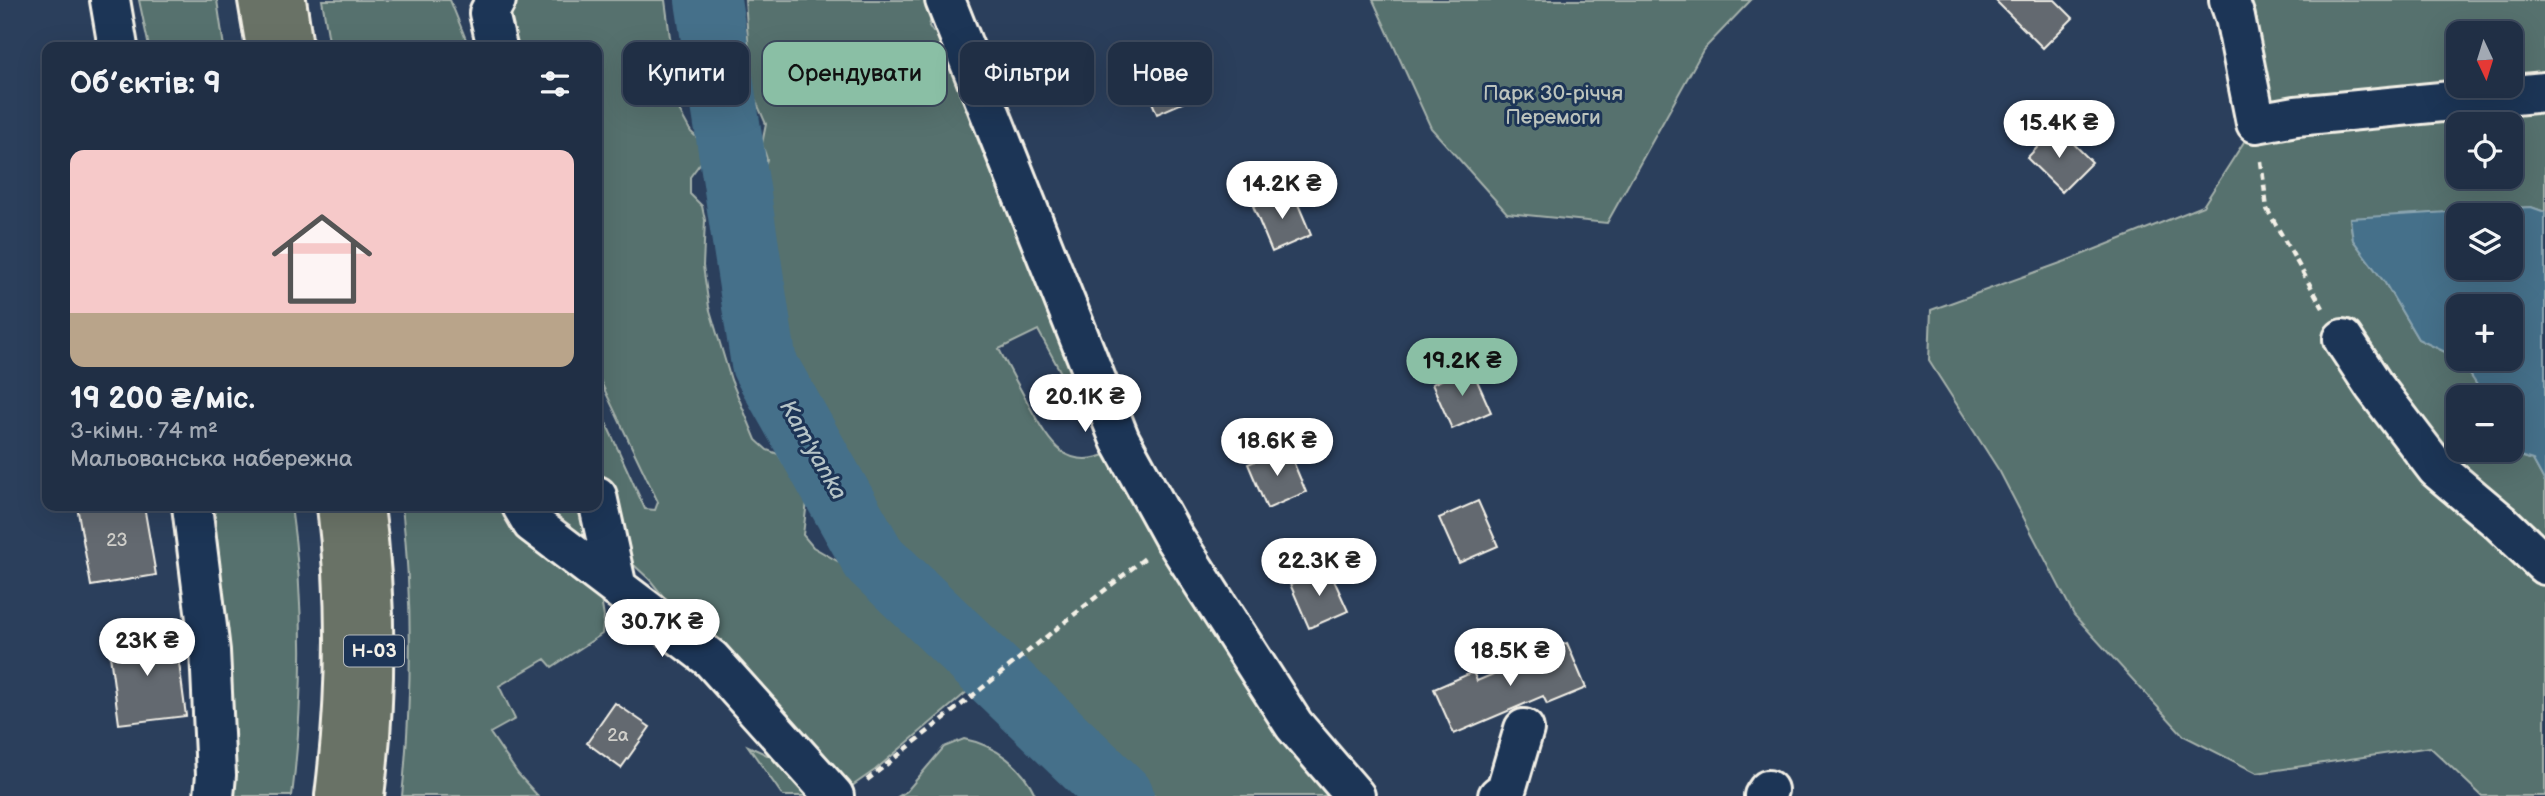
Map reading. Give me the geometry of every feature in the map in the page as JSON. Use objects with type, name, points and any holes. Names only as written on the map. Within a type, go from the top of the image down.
[{"type":"main road","points":[[258,0],[265,42]]},
{"type":"main road","points":[[286,0],[292,42]]},
{"type":"main road","name":"Н-03","points":[[335,796],[345,678],[345,569],[338,511]]},
{"type":"main road","name":"Н-03","points":[[364,796],[374,692],[372,562],[365,511]]},
{"type":"street","points":[[110,0],[117,42]]},
{"type":"street","points":[[496,0],[489,13],[496,42]]},
{"type":"street","points":[[945,0],[1120,440],[1172,536],[1294,725],[1355,796]]},
{"type":"street","points":[[2228,0],[2235,17],[2256,123],[2297,116],[2545,92]]},
{"type":"street","points":[[2343,339],[2374,386],[2437,469],[2500,522],[2545,565]]},
{"type":"street","points":[[193,511],[210,650],[216,775],[214,796]]},
{"type":"street","points":[[525,511],[532,523],[711,659],[846,792]]},
{"type":"street","points":[[600,511],[617,588]]},
{"type":"street","points":[[1498,796],[1506,790],[1524,729]]},
{"type":"path","points":[[2256,123],[2267,209],[2307,283],[2343,339]]},
{"type":"path","points":[[846,792],[1172,536]]},
{"type":"green space","points":[[139,0],[217,0],[223,42],[148,42]]},
{"type":"green space","points":[[322,0],[450,0],[467,42],[329,42]]},
{"type":"green space","points":[[507,0],[665,0],[671,42],[623,42],[623,105],[679,105],[691,132],[703,143],[707,154],[690,177],[690,194],[702,206],[705,220],[703,266],[709,307],[731,380],[756,440],[767,450],[778,454],[807,501],[803,535],[813,547],[865,577],[884,599],[920,628],[974,686],[875,770],[842,793],[691,631],[650,580],[635,566],[612,562],[544,511],[602,511],[602,414],[645,509],[655,510],[658,502],[602,384],[602,42],[494,42]]},
{"type":"green space","points":[[745,0],[936,0],[929,26],[933,32],[941,32],[945,42],[763,42],[763,105],[946,105],[946,44],[960,79],[960,105],[971,105],[1091,403],[1075,399],[1038,330],[999,349],[1044,432],[1061,451],[1082,459],[1096,458],[1112,452],[1341,796],[1121,796],[1108,784],[1095,779],[1073,751],[1031,709],[1013,706],[1006,699],[990,651],[958,612],[938,601],[926,589],[871,523],[831,465],[812,433],[804,412],[783,382],[770,335],[769,312],[775,298],[772,261],[758,219],[758,191],[767,159],[762,144],[766,124],[752,92]]},
{"type":"green space","name":"Парк 30-річчя Перемоги","points":[[1373,0],[1751,0],[1703,50],[1607,223],[1507,213],[1431,128]]},
{"type":"green space","points":[[2229,0],[2545,0],[2545,212],[2531,207],[2523,208],[2523,203],[2446,203],[2446,213],[2350,219],[2353,240],[2385,283],[2418,339],[2446,352],[2446,371],[2468,371],[2477,385],[2446,385],[2446,462],[2523,462],[2523,457],[2533,460],[2545,482],[2545,796],[2482,796],[2430,747],[2257,773],[2184,736],[2074,615],[2000,472],[1929,361],[1931,310],[2066,261],[2203,206],[2256,123]]},
{"type":"green space","points":[[214,511],[292,511],[301,615],[301,687],[292,796],[231,796],[236,769]]},
{"type":"green space","points":[[403,511],[527,511],[600,594],[604,617],[602,634],[552,667],[545,659],[499,686],[515,719],[490,733],[518,774],[538,796],[402,796],[410,651]]},
{"type":"green space","points":[[964,739],[987,746],[1007,759],[1024,776],[1036,796],[899,796],[907,791],[944,747]]},
{"type":"green space","points":[[748,746],[778,760],[816,796],[783,796]]},
{"type":"water","points":[[2523,207],[2545,212],[2545,482],[2533,460],[2523,457],[2523,385],[2477,385],[2468,371],[2523,371],[2523,294],[2446,294],[2446,353],[2418,339],[2385,283],[2353,240],[2350,218],[2446,212],[2446,280],[2523,280]]},
{"type":"building","points":[[1995,0],[2055,0],[2073,18],[2043,48]]},
{"type":"building","points":[[1153,105],[1178,105],[1157,114]]},
{"type":"building","points":[[2057,127],[2092,162],[2062,192],[2027,158]]},
{"type":"building","points":[[1292,190],[1311,235],[1272,252],[1253,206]]},
{"type":"building","points":[[1471,367],[1491,412],[1452,429],[1432,384]]},
{"type":"building","points":[[1287,447],[1306,492],[1267,509],[1248,464]]},
{"type":"building","points":[[1478,501],[1498,546],[1459,563],[1439,518]]},
{"type":"building","points":[[78,511],[145,511],[156,575],[91,586]]},
{"type":"building","points":[[1328,567],[1348,611],[1309,628],[1290,584]]},
{"type":"building","points":[[175,632],[186,716],[119,724],[108,640]]},
{"type":"building","points":[[1567,643],[1586,688],[1547,704],[1543,696],[1454,734],[1434,689],[1473,672],[1477,681]]},
{"type":"building","points":[[615,703],[650,727],[621,768],[587,743]]},
{"type":"waterway","name":"Kam'yanka","points":[[708,0],[764,364],[874,559],[1121,796]]}]
